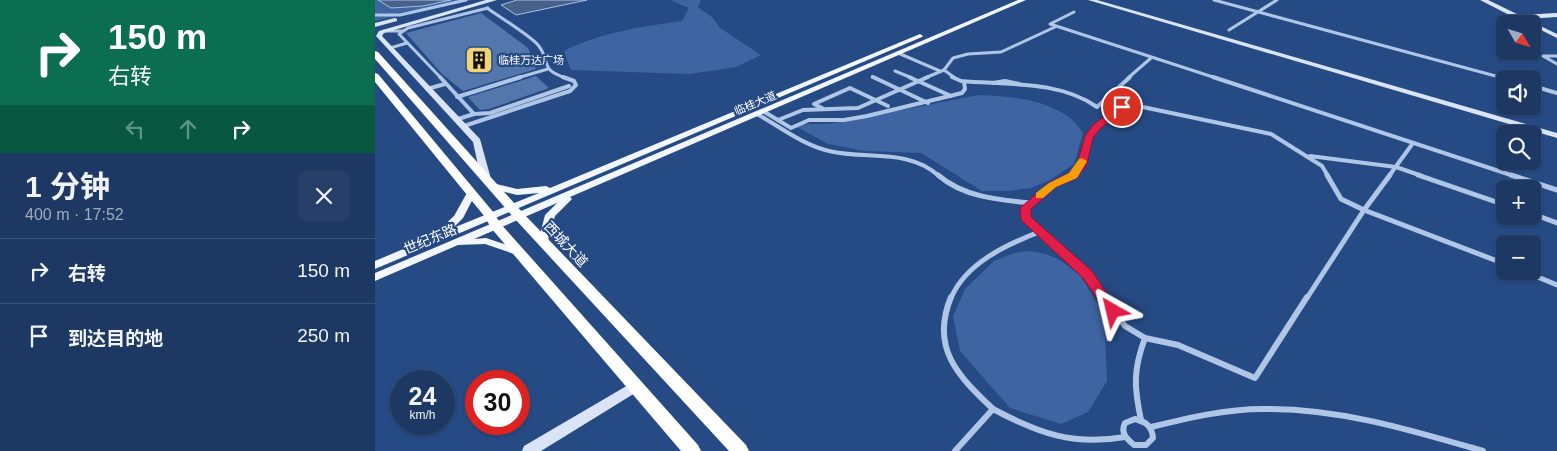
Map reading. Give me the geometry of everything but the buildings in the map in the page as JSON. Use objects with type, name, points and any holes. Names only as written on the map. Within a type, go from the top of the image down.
[{"type":"highway","name":"西城大道","points":[[375,54],[515,212],[740,451]]},
{"type":"highway","points":[[375,76],[518,252],[692,451]]},
{"type":"main road","points":[[376,28],[394,22],[494,0]]},
{"type":"main road","name":"临桂大道","points":[[515,212],[571,183],[1007,0]]},
{"type":"main road","name":"临桂大道","points":[[493,221],[580,190],[1023,0]]},
{"type":"main road","points":[[1091,0],[1557,136]]},
{"type":"main road","points":[[1474,0],[1508,15]]},
{"type":"main road","points":[[1483,0],[1516,15]]},
{"type":"main road","points":[[376,28],[481,2]]},
{"type":"main road","points":[[1541,16],[1557,15]]},
{"type":"main road","points":[[376,28],[379,36],[477,141],[489,182],[517,192],[535,192],[571,183]]},
{"type":"main road","points":[[1541,28],[1557,36]]},
{"type":"main road","points":[[1541,33],[1557,42]]},
{"type":"main road","points":[[543,242],[550,214],[580,190]]},
{"type":"main road","points":[[429,241],[459,218],[471,193]]},
{"type":"main road","name":"世纪东路","points":[[375,264],[429,241],[493,221]]},
{"type":"main road","name":"世纪东路","points":[[375,278],[444,247],[493,221]]},
{"type":"main road","points":[[444,247],[486,240],[518,252]]},
{"type":"main road","points":[[529,451],[635,386]]},
{"type":"street","points":[[375,15],[400,15],[466,0]]},
{"type":"street","points":[[1214,0],[1496,77]]},
{"type":"street","points":[[1229,30],[1277,0]]},
{"type":"street","points":[[464,126],[576,87],[574,81],[555,75],[548,68],[538,46],[481,2]]},
{"type":"street","points":[[474,114],[399,34],[488,8]]},
{"type":"street","points":[[1074,12],[1050,23],[1055,27],[1557,190]]},
{"type":"street","points":[[778,120],[803,110],[858,108],[942,71],[948,62],[957,57],[1002,52],[1055,27]]},
{"type":"street","points":[[376,28],[404,31]]},
{"type":"street","points":[[390,48],[407,43]]},
{"type":"street","points":[[898,53],[964,82],[1026,86],[1070,94],[1086,99],[1097,107],[1107,100],[1112,93],[1151,58]]},
{"type":"street","points":[[1557,56],[1543,56],[1557,64]]},
{"type":"street","points":[[457,97],[548,68]]},
{"type":"street","points":[[895,71],[951,96]]},
{"type":"street","points":[[872,77],[928,103]]},
{"type":"street","points":[[760,112],[791,128],[809,120],[856,118],[928,103],[964,91],[964,82]]},
{"type":"street","points":[[427,89],[445,84]]},
{"type":"street","points":[[458,119],[490,112],[569,86]]},
{"type":"street","points":[[825,109],[814,104],[850,88],[888,106]]},
{"type":"street","points":[[1541,88],[1557,93]]},
{"type":"street","points":[[1413,144],[1364,210],[1255,378],[1178,345],[1145,338],[1125,326],[1101,296],[1088,274],[1025,218],[1025,208],[1053,185],[1073,176],[1082,164],[1088,138],[1097,127],[1122,107],[1137,106],[1271,134],[1322,166],[1341,199],[1364,210],[1496,261]]},
{"type":"street","points":[[760,112],[811,145],[828,151],[918,161],[929,166],[948,182],[968,192],[986,198],[1031,203]]},
{"type":"street","points":[[1308,156],[1396,167],[1496,202]]},
{"type":"street","points":[[1541,217],[1557,223]]},
{"type":"street","points":[[1039,232],[1021,239],[981,263],[954,290],[945,311],[944,338],[948,356],[976,392],[993,409],[1019,422],[1053,436],[1092,442],[1125,437]]},
{"type":"street","points":[[1541,278],[1557,285]]},
{"type":"street","points":[[1141,420],[1133,381],[1136,360],[1145,338]]},
{"type":"street","points":[[955,451],[993,409]]},
{"type":"street","points":[[1151,428],[1201,415],[1263,409],[1318,412],[1398,426],[1483,451]]},
{"type":"street","points":[[1130,420],[1141,420],[1151,428],[1153,438],[1147,445],[1141,448],[1129,442],[1123,432],[1125,423],[1130,420]]},
{"type":"shaded area","points":[[375,0],[473,0],[375,21]]},
{"type":"shaded area","points":[[378,0],[451,0],[423,6],[391,8]]},
{"type":"shaded area","points":[[517,0],[587,0],[516,15],[501,5]]},
{"type":"shaded area","points":[[670,0],[701,0],[698,7],[713,18],[720,28],[761,55],[736,67],[690,74],[571,70],[564,51],[592,39],[622,31],[682,21],[689,8]]},
{"type":"shaded area","points":[[979,95],[1003,96],[1039,103],[1070,118],[1083,133],[1074,164],[1050,180],[1031,188],[1008,191],[982,191],[921,153],[865,151],[828,144],[797,127],[805,124],[828,124]]},
{"type":"shaded area","points":[[1029,251],[1046,254],[1060,260],[1080,275],[1104,314],[1107,381],[1088,412],[1061,424],[1010,408],[960,351],[953,316],[965,289],[994,261],[1014,253]]},
{"type":"slow traffic","points":[[1039,195],[1053,185],[1073,176],[1082,164],[1082,161]]},
{"type":"place","name":"临桂万达广场","points":[[479,60]]},
{"type":"route","points":[[1113,311],[1101,296],[1088,274],[1025,218],[1025,208],[1053,185],[1073,176],[1082,164],[1088,138],[1097,127],[1122,107]]}]
